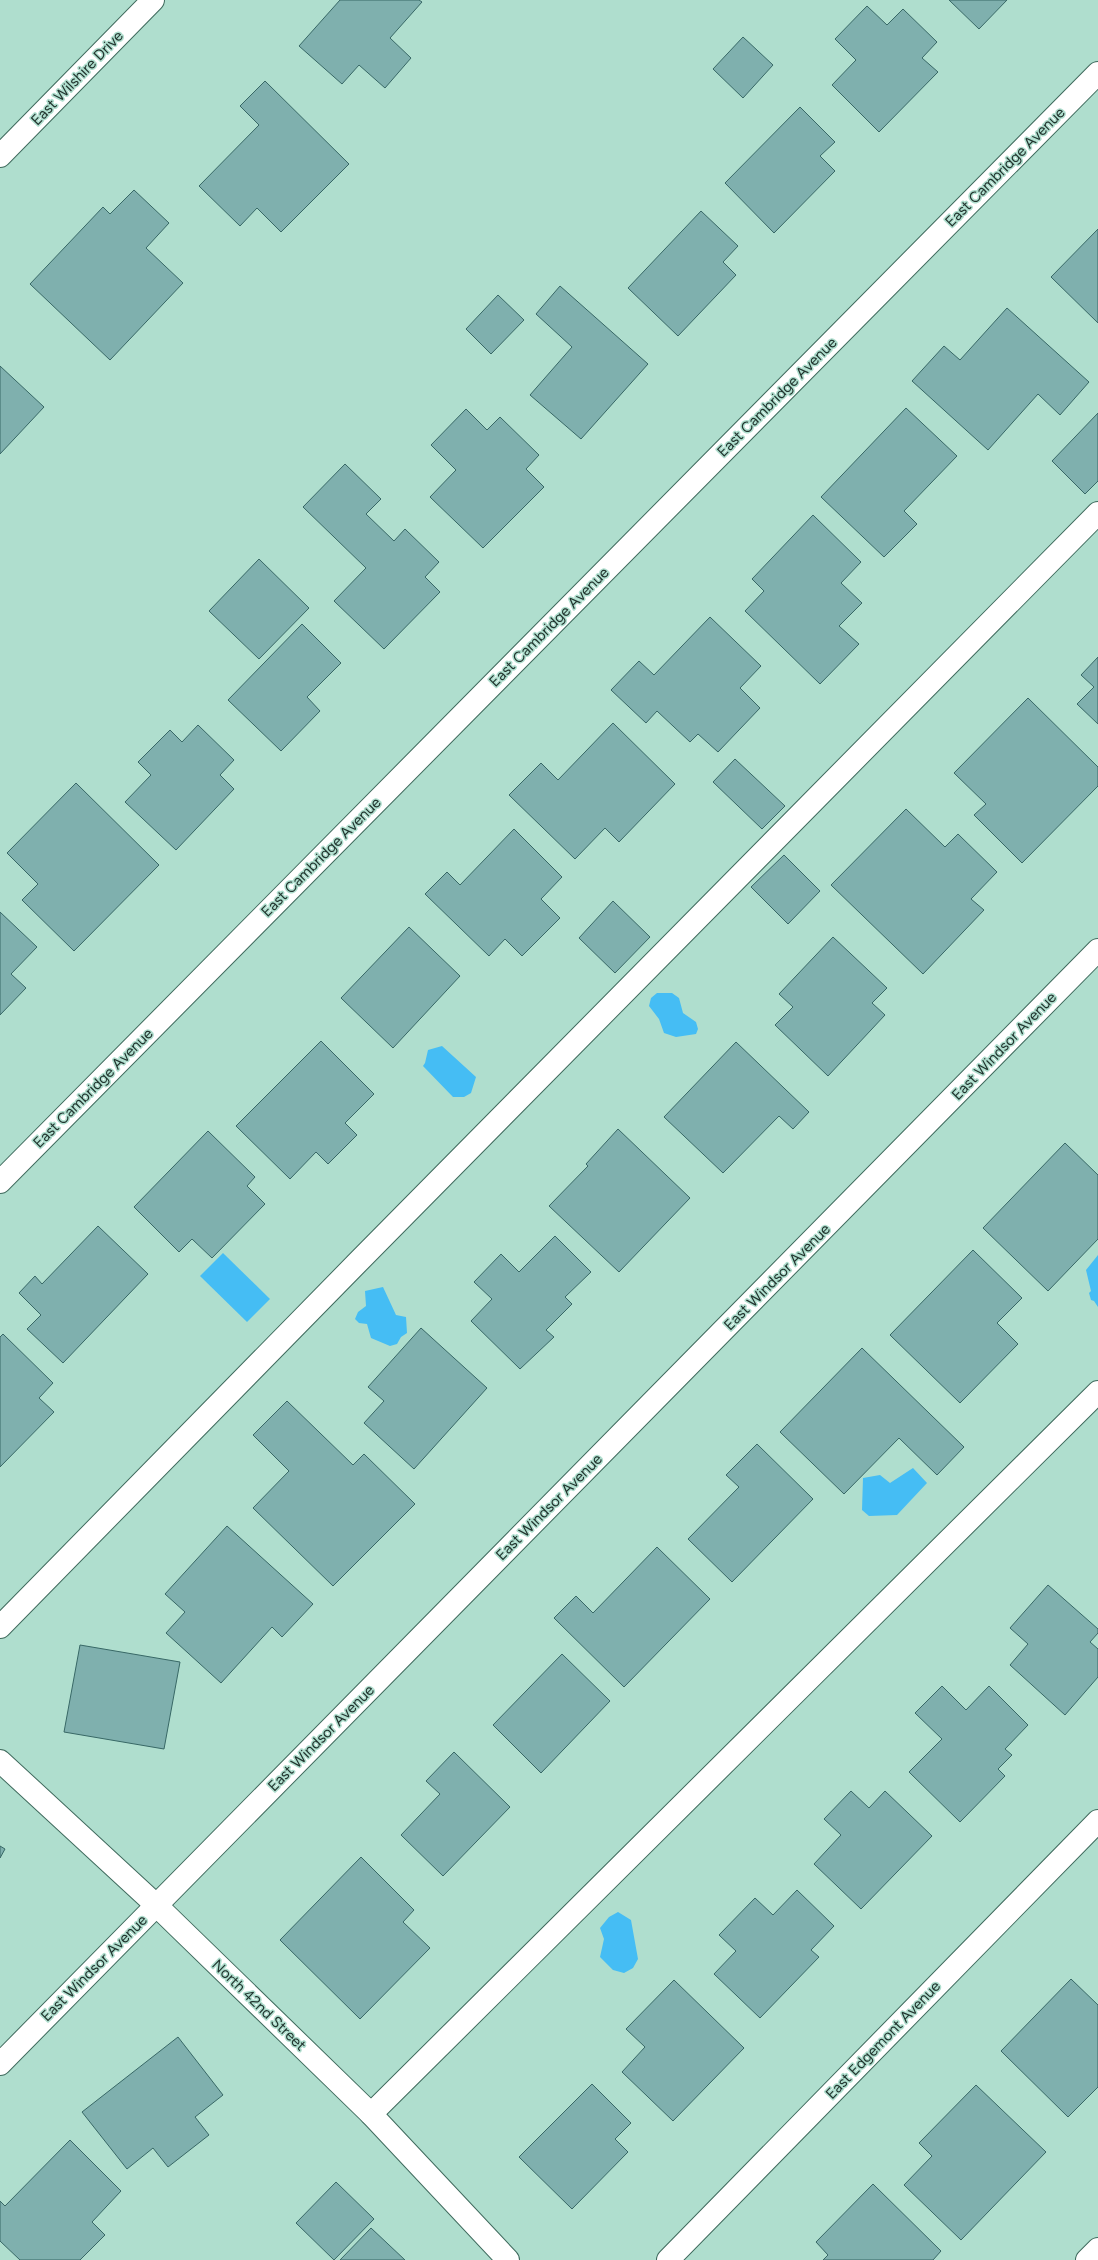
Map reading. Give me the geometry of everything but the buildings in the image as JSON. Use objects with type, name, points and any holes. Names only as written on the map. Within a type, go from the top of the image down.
[{"type":"street","name":"East Wilshire Drive","points":[[0,156],[153,0]]},
{"type":"street","name":"East Cambridge Avenue","points":[[0,1182],[1098,73]]},
{"type":"street","points":[[0,1627],[363,1256],[1098,513]]},
{"type":"street","name":"East Windsor Avenue","points":[[0,2064],[1098,950]]},
{"type":"street","points":[[370,2114],[1098,1392]]},
{"type":"street","name":"North 42nd Street","points":[[0,1761],[156,1905],[370,2114],[508,2260]]},
{"type":"street","name":"East Edgemont Avenue","points":[[668,2260],[1098,1821]]},
{"type":"street","points":[[1087,2260],[1098,2250]]},
{"type":"water","points":[[657,993],[672,993],[679,998],[683,1013],[696,1022],[698,1029],[696,1034],[676,1037],[664,1033],[659,1019],[649,1006],[651,998]]},
{"type":"water","points":[[442,1046],[476,1077],[471,1093],[464,1097],[453,1097],[423,1066],[428,1050]]},
{"type":"water","points":[[223,1253],[270,1299],[247,1322],[200,1276]]},
{"type":"water","points":[[1098,1255],[1098,1307],[1094,1301],[1091,1300],[1089,1293],[1091,1291],[1086,1270]]},
{"type":"water","points":[[383,1287],[396,1315],[406,1317],[407,1333],[401,1337],[397,1344],[390,1346],[371,1338],[367,1324],[359,1323],[355,1319],[358,1312],[366,1306],[365,1291]]},
{"type":"water","points":[[913,1468],[927,1483],[897,1515],[869,1516],[862,1510],[863,1478],[880,1475],[890,1483]]},
{"type":"water","points":[[618,1912],[631,1920],[638,1959],[633,1968],[624,1973],[613,1970],[600,1957],[604,1939],[600,1928],[609,1917]]}]
